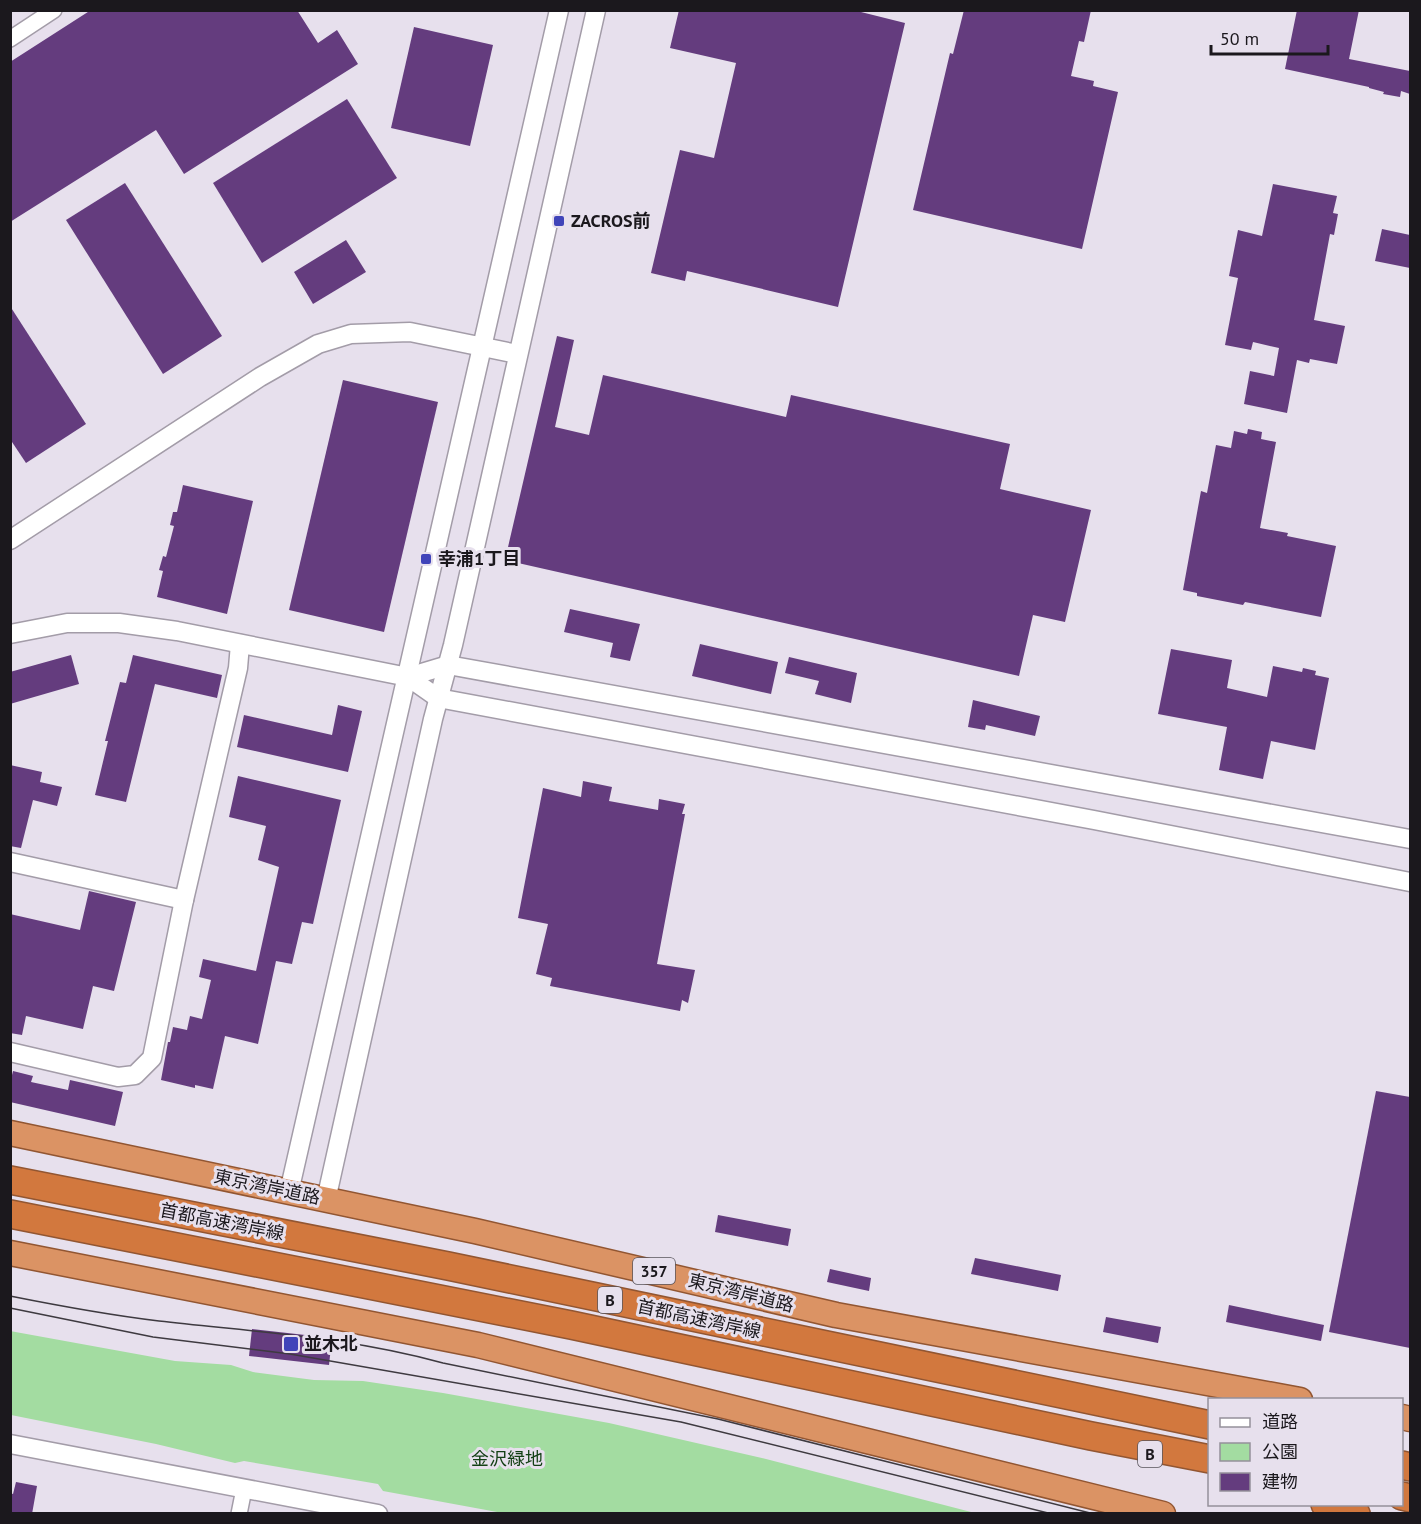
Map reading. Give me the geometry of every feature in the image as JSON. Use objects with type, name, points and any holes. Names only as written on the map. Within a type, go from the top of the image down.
[{"type":"highway","name":"東京湾岸道路","points":[[10,1133],[475,1230],[836,1315],[1289,1398]]},
{"type":"highway","name":"首都高速湾岸線","points":[[10,1180],[448,1266],[1208,1425]]},
{"type":"highway","name":"首都高速湾岸線","points":[[10,1214],[572,1325],[1091,1437]]},
{"type":"highway","points":[[10,1254],[478,1345],[1163,1514]]},
{"type":"highway","points":[[1091,1437],[1208,1459]]},
{"type":"highway","name":"B","points":[[1091,1437],[1208,1471]]},
{"type":"highway","points":[[1331,1506],[1356,1514]]},
{"type":"street","points":[[10,39],[54,10]]},
{"type":"street","points":[[289,1192],[559,10]]},
{"type":"street","points":[[326,1200],[438,698],[448,665],[596,10]]},
{"type":"street","points":[[10,540],[260,377],[318,344],[351,334],[410,332],[517,354]]},
{"type":"street","points":[[10,634],[67,623],[119,623],[177,631],[408,677],[438,698],[1070,815],[1410,882]]},
{"type":"street","points":[[10,1052],[118,1077],[135,1075],[152,1058],[184,900],[238,668],[240,644]]},
{"type":"street","points":[[408,677],[448,665],[1410,839]]},
{"type":"street","points":[[10,862],[184,900]]},
{"type":"street","points":[[10,1444],[378,1514]]},
{"type":"street","points":[[239,1514],[244,1489]]},
{"type":"green space","name":"金沢緑地","points":[[10,1331],[175,1361],[231,1365],[253,1372],[314,1380],[363,1381],[609,1423],[766,1459],[975,1513],[508,1514],[383,1491],[378,1484],[244,1461],[235,1463],[156,1444],[11,1415]]},
{"type":"building","points":[[91,10],[297,10],[318,43],[337,30],[358,64],[184,174],[156,130],[10,222],[10,62]]},
{"type":"building","points":[[679,10],[853,10],[905,23],[838,307],[687,271],[685,281],[651,273],[680,150],[714,158],[736,63],[670,48]]},
{"type":"building","points":[[964,10],[1091,10],[1084,42],[1079,41],[1071,76],[1094,81],[1093,86],[1118,92],[1082,249],[913,210],[950,53],[953,54]]},
{"type":"building","points":[[1297,10],[1359,10],[1349,59],[1410,71],[1410,94],[1401,91],[1400,97],[1383,94],[1384,92],[1369,87],[1285,69]]},
{"type":"building","points":[[414,27],[493,45],[470,146],[391,128]]},
{"type":"building","points":[[347,99],[397,178],[262,263],[213,183]]},
{"type":"building","points":[[125,183],[222,336],[163,374],[66,220]]},
{"type":"building","points":[[1273,184],[1337,196],[1333,213],[1338,214],[1334,235],[1330,234],[1314,320],[1345,326],[1337,364],[1310,359],[1309,363],[1297,360],[1287,413],[1244,404],[1250,371],[1274,376],[1279,348],[1253,342],[1251,350],[1225,345],[1238,278],[1229,276],[1238,230],[1262,236]]},
{"type":"building","points":[[1382,229],[1410,235],[1410,268],[1375,261]]},
{"type":"building","points":[[346,240],[366,272],[313,304],[294,272]]},
{"type":"building","points":[[10,306],[86,424],[26,463],[10,439]]},
{"type":"building","points":[[557,336],[574,340],[555,427],[589,435],[603,375],[786,417],[791,395],[1010,444],[1000,489],[1091,510],[1065,622],[1033,615],[1019,676],[505,560]]},
{"type":"building","points":[[343,380],[438,402],[384,632],[289,610]]},
{"type":"building","points":[[1248,429],[1262,432],[1261,439],[1276,442],[1260,528],[1336,546],[1321,617],[1245,602],[1243,605],[1197,596],[1197,593],[1183,590],[1201,491],[1207,493],[1216,445],[1231,448],[1234,431],[1247,434]]},
{"type":"building","points":[[183,485],[253,501],[227,614],[157,597],[163,571],[159,570],[163,556],[166,557],[174,526],[170,525],[173,512],[177,512]]},
{"type":"building","points":[[570,609],[640,624],[630,661],[610,657],[613,643],[564,632]]},
{"type":"building","points":[[700,644],[778,662],[771,694],[692,676]]},
{"type":"building","points":[[1171,649],[1232,660],[1227,688],[1267,697],[1273,666],[1302,672],[1303,668],[1316,671],[1315,675],[1329,678],[1315,750],[1271,741],[1263,779],[1219,770],[1227,727],[1158,714]]},
{"type":"building","points":[[71,655],[79,684],[10,704],[10,672]]},
{"type":"building","points":[[133,655],[222,675],[217,698],[155,684],[126,802],[95,795],[108,741],[105,741],[120,682],[126,683]]},
{"type":"building","points":[[789,657],[857,673],[851,703],[815,694],[819,681],[785,673]]},
{"type":"building","points":[[973,700],[1040,716],[1035,736],[986,725],[985,730],[968,727]]},
{"type":"building","points":[[338,705],[362,711],[348,772],[237,747],[244,715],[332,735]]},
{"type":"building","points":[[10,765],[42,772],[40,782],[62,787],[57,806],[33,800],[21,848],[10,846]]},
{"type":"building","points":[[238,776],[341,800],[313,924],[302,922],[292,964],[276,961],[258,1044],[225,1036],[213,1089],[195,1085],[195,1088],[161,1080],[173,1027],[187,1030],[190,1016],[202,1019],[211,980],[199,977],[203,959],[256,971],[279,867],[258,860],[266,826],[229,817]]},
{"type":"building","points":[[583,781],[612,787],[609,801],[658,810],[659,799],[685,804],[657,964],[695,970],[688,1003],[682,1000],[680,1011],[550,986],[552,978],[536,974],[548,924],[518,918],[543,788],[581,797]]},
{"type":"building","points":[[89,891],[136,902],[114,991],[93,986],[83,1029],[26,1016],[22,1035],[10,1033],[10,914],[80,930]]},
{"type":"building","points":[[13,1071],[33,1076],[31,1082],[68,1090],[70,1080],[123,1092],[115,1126],[10,1102],[10,1083]]},
{"type":"building","points":[[1376,1091],[1410,1097],[1410,1348],[1329,1332]]},
{"type":"building","points":[[718,1215],[791,1229],[788,1246],[715,1232]]},
{"type":"building","points":[[975,1258],[1061,1275],[1058,1291],[971,1274]]},
{"type":"building","points":[[830,1269],[871,1278],[869,1291],[827,1282]]},
{"type":"building","points":[[1229,1305],[1324,1325],[1321,1341],[1226,1322]]},
{"type":"building","points":[[1106,1317],[1161,1327],[1158,1343],[1103,1332]]},
{"type":"building","points":[[252,1329],[332,1338],[329,1365],[249,1356]]},
{"type":"building","points":[[16,1482],[37,1486],[32,1514],[10,1514],[10,1493],[13,1494]]},
{"type":"tram line","points":[[10,1296],[140,1319],[302,1336],[408,1354],[718,1419],[1094,1514]]},
{"type":"tram line","points":[[10,1308],[153,1337],[290,1354],[681,1422],[1052,1514]]},
{"type":"place","name":"ZACROS前","points":[[559,221]]},
{"type":"place","name":"幸浦1丁目","points":[[426,559]]},
{"type":"place","name":"並木北","points":[[291,1344]]}]
